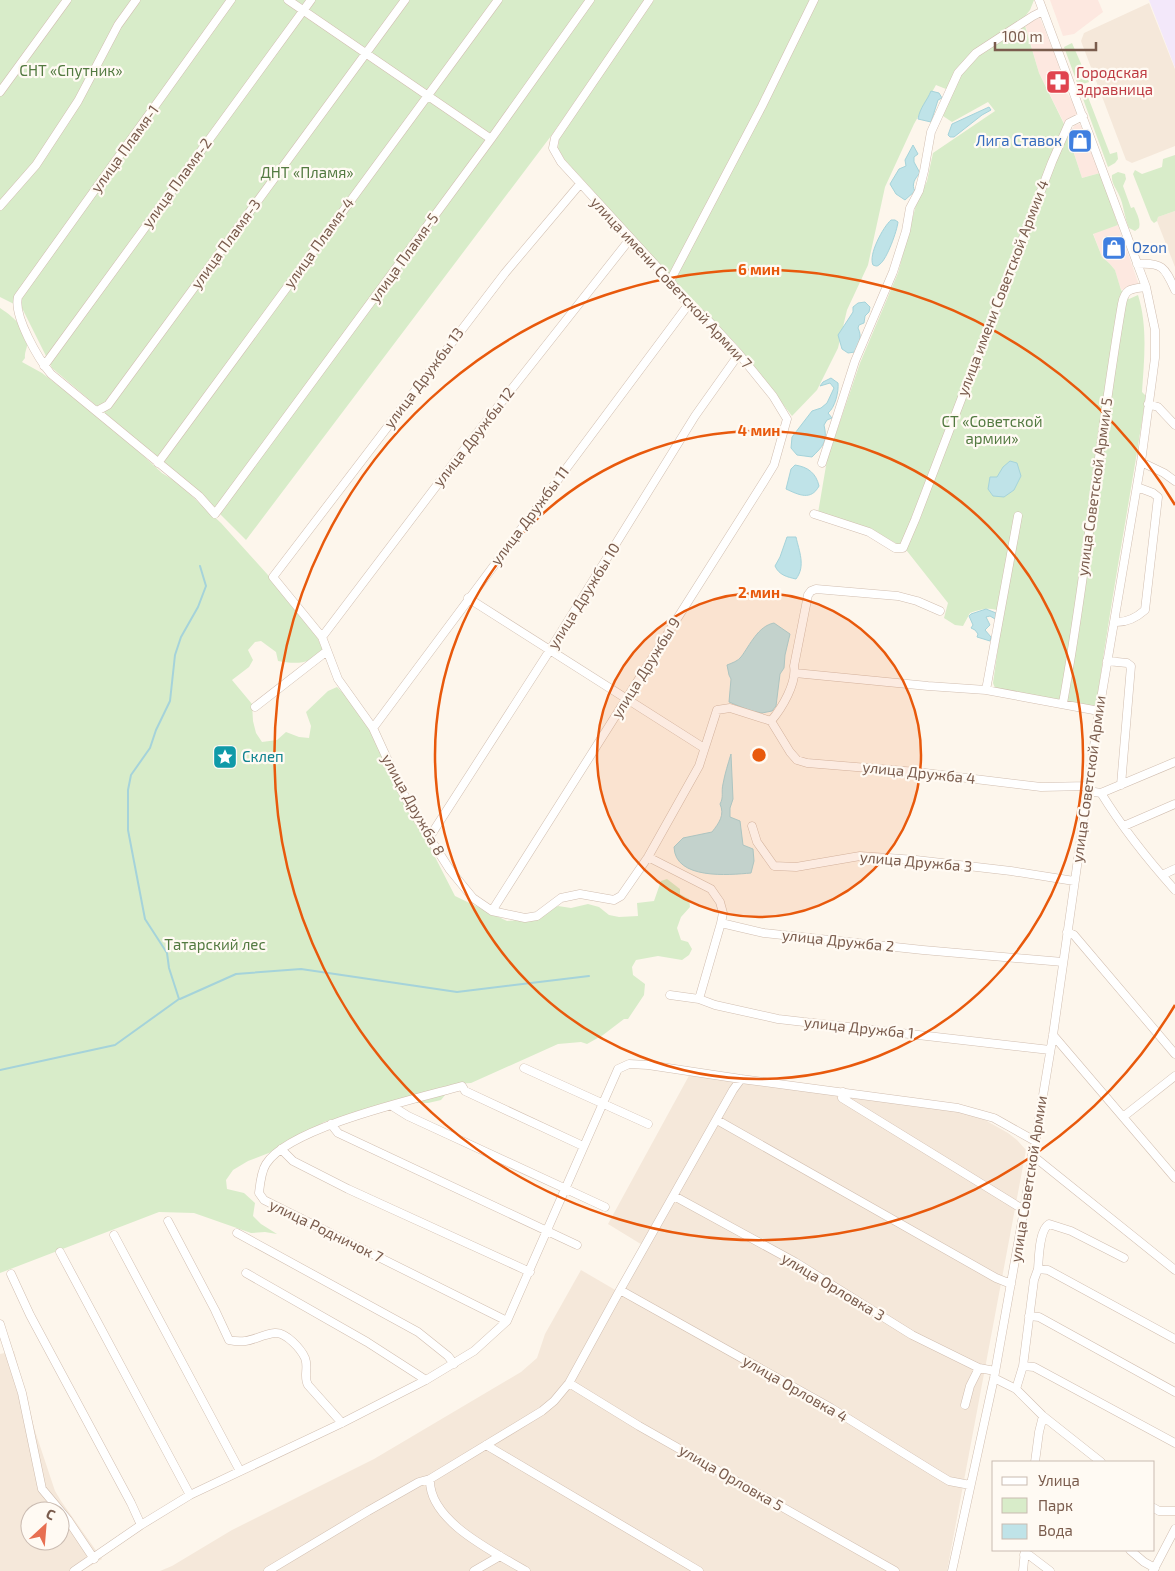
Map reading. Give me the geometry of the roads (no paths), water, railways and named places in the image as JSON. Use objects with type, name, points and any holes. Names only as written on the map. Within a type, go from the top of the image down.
[{"type":"street","points":[[0,92],[67,0]]},
{"type":"street","points":[[0,206],[36,165],[78,101],[118,25],[136,0]]},
{"type":"street","name":"улица Пламя-1","points":[[44,366],[33,348],[18,311],[16,303],[18,298],[231,0]]},
{"type":"street","points":[[288,0],[491,138]]},
{"type":"street","name":"улица Пламя-2","points":[[44,366],[311,0]]},
{"type":"street","name":"улица Пламя-3","points":[[97,411],[108,405],[405,0]]},
{"type":"street","name":"улица Пламя-4","points":[[158,463],[498,0]]},
{"type":"street","name":"улица Пламя-5","points":[[158,463],[199,496],[215,514],[590,0]]},
{"type":"street","name":"улица имени Советской Армии 7","points":[[649,0],[555,138],[553,148],[561,162],[670,281],[688,305],[705,317],[739,354],[773,396],[787,419]]},
{"type":"street","points":[[670,281],[762,106],[814,0]]},
{"type":"street","name":"улица Советской Армии","points":[[952,1571],[994,1374],[1024,1210],[1053,1035],[1099,711],[1141,462],[1155,358],[1155,330],[1146,287],[1039,0]]},
{"type":"street","points":[[822,463],[855,361],[893,272],[906,231],[910,208],[921,184],[931,132],[958,73],[976,53],[1043,11]]},
{"type":"street","name":"улица имени Советской Армии 4","points":[[814,514],[870,532],[895,548],[902,548],[915,520],[1052,162],[1069,122],[1083,116]]},
{"type":"street","name":"улица Дружбы 13","points":[[273,577],[505,273],[580,184]]},
{"type":"street","name":"улица Дружбы 12","points":[[322,638],[459,456],[630,239]]},
{"type":"street","points":[[1137,264],[1150,263],[1166,270],[1175,290]]},
{"type":"street","name":"улица Советской Армии 5","points":[[1063,703],[1076,630],[1122,304],[1124,295],[1129,290],[1146,287]]},
{"type":"street","name":"улица Дружбы 11","points":[[373,728],[688,305]]},
{"type":"street","name":"улица Дружбы 10","points":[[429,838],[550,650],[695,416],[739,354]]},
{"type":"street","points":[[44,366],[50,374],[158,463]]},
{"type":"street","points":[[1148,404],[1158,407],[1175,425]]},
{"type":"street","name":"улица Дружбы 9","points":[[492,911],[763,484],[774,465],[787,419]]},
{"type":"street","points":[[1141,462],[1164,473],[1175,481]]},
{"type":"street","points":[[1114,622],[1124,622],[1145,610],[1158,498],[1153,493],[1137,487]]},
{"type":"street","points":[[986,690],[1018,516]]},
{"type":"street","name":"улица Дружба 8","points":[[273,577],[322,638],[338,679],[373,728],[401,789],[429,838],[450,870],[473,898],[492,911],[525,918],[537,916],[561,898],[580,894],[614,900],[621,896],[648,857],[699,766],[717,710],[730,708],[772,721]]},
{"type":"street","points":[[772,721],[784,702],[795,673],[794,666],[808,595],[811,591],[816,589],[898,596],[917,601],[940,611]]},
{"type":"street","points":[[468,598],[704,748]]},
{"type":"street","points":[[255,707],[327,651]]},
{"type":"street","points":[[1107,661],[1127,663],[1131,666],[1120,785]]},
{"type":"street","points":[[795,673],[986,690],[1099,711]]},
{"type":"street","name":"улица Дружба 4","points":[[772,721],[790,752],[797,760],[807,763],[917,772],[1041,787],[1088,788],[1101,793]]},
{"type":"street","points":[[1175,762],[1101,793],[1124,826],[1175,890]]},
{"type":"street","points":[[1124,826],[1175,804]]},
{"type":"street","name":"улица Дружба 3","points":[[752,826],[757,842],[774,866],[796,867],[860,856],[916,860],[1011,871],[1074,882]]},
{"type":"street","points":[[648,857],[710,889],[720,902],[723,914],[699,999]]},
{"type":"street","points":[[1162,875],[1175,868]]},
{"type":"street","name":"улица Дружба 2","points":[[721,923],[764,933],[923,950],[1063,962]]},
{"type":"street","points":[[1067,932],[1074,935],[1175,1054]]},
{"type":"street","name":"улица Дружба 1","points":[[670,995],[699,999],[715,1005],[778,1019],[1050,1050]]},
{"type":"street","points":[[1053,1035],[1175,1178]]},
{"type":"street","points":[[74,1571],[141,1525],[190,1495],[342,1423],[454,1364],[474,1351],[507,1321],[618,1069],[629,1064],[648,1065],[958,1108],[994,1118],[1035,1141]]},
{"type":"street","points":[[524,1068],[648,1124]]},
{"type":"street","points":[[1123,1117],[1175,1076]]},
{"type":"street","points":[[268,1571],[368,1510],[419,1482],[430,1479],[542,1411],[554,1401],[569,1383],[733,1090],[741,1079]]},
{"type":"street","name":"улица Родничок 7","points":[[507,1321],[264,1200],[259,1194],[266,1164],[281,1149],[331,1124],[462,1086],[465,1091],[584,1146]]},
{"type":"street","points":[[843,1092],[842,1098],[1024,1210]]},
{"type":"street","points":[[392,1106],[408,1116],[605,1207]]},
{"type":"street","points":[[717,1120],[996,1278],[1011,1284]]},
{"type":"street","points":[[331,1124],[338,1133],[577,1245]]},
{"type":"street","points":[[281,1149],[293,1161],[348,1189],[530,1272]]},
{"type":"street","points":[[1032,1155],[1175,1270]]},
{"type":"street","name":"улица Орловка 3","points":[[674,1196],[795,1262],[912,1334],[994,1374],[1016,1389],[1043,1416],[1100,1461]]},
{"type":"street","points":[[168,1221],[229,1340],[244,1342],[276,1333],[281,1334],[292,1342],[302,1353],[307,1367],[305,1380],[308,1385],[342,1423]]},
{"type":"street","points":[[1016,1389],[1024,1366],[1034,1280],[1038,1269],[1042,1233],[1045,1226],[1049,1224],[1071,1231],[1124,1258]]},
{"type":"street","points":[[237,1233],[418,1332],[448,1356],[454,1364]]},
{"type":"street","points":[[114,1235],[240,1471]]},
{"type":"street","points":[[60,1252],[190,1495]]},
{"type":"street","points":[[1038,1269],[1048,1270],[1175,1338]]},
{"type":"street","points":[[10,1274],[141,1525]]},
{"type":"street","points":[[246,1274],[367,1342],[426,1380]]},
{"type":"street","name":"улица Орловка 4","points":[[620,1290],[831,1408],[949,1481],[970,1485]]},
{"type":"street","points":[[1030,1316],[1039,1317],[1175,1392]]},
{"type":"street","points":[[0,1324],[22,1393],[42,1489],[68,1520],[94,1559]]},
{"type":"street","points":[[1024,1366],[1034,1367],[1175,1443]]},
{"type":"street","points":[[965,1405],[970,1386],[979,1368]]},
{"type":"street","name":"улица Орловка 5","points":[[569,1383],[639,1426],[895,1571]]},
{"type":"street","points":[[1035,1461],[1038,1432],[1043,1416]]},
{"type":"street","points":[[486,1445],[699,1571]]},
{"type":"street","points":[[430,1479],[429,1489],[444,1514],[462,1532],[526,1571]]},
{"type":"street","points":[[1155,1509],[1159,1511],[1175,1511]]},
{"type":"street","points":[[1131,1551],[1154,1570],[1175,1529]]},
{"type":"street","points":[[1023,1571],[1025,1552]]},
{"type":"street","points":[[1025,1552],[1050,1571]]},
{"type":"street","points":[[474,1571],[500,1556]]},
{"type":"water","points":[[931,91],[939,93],[942,98],[938,100],[931,122],[918,119],[920,111]]},
{"type":"water","points":[[989,107],[991,110],[954,137],[948,135],[952,124]]},
{"type":"water","points":[[913,145],[918,154],[914,157],[914,162],[920,173],[914,182],[915,191],[905,200],[896,194],[890,184],[899,169],[906,166],[905,160]]},
{"type":"water","points":[[891,220],[898,222],[886,257],[879,265],[873,265],[874,248],[880,235]]},
{"type":"water","points":[[865,302],[870,307],[869,312],[865,316],[864,323],[859,325],[858,328],[859,343],[855,352],[848,353],[842,349],[838,335],[853,312],[853,307],[858,303]]},
{"type":"water","points":[[831,378],[838,383],[838,390],[835,403],[828,413],[832,418],[827,420],[824,425],[824,443],[812,457],[797,455],[791,448],[792,437],[812,411],[821,408],[827,403],[834,388],[830,383],[820,386]]},
{"type":"water","points":[[1010,461],[1017,463],[1021,476],[1014,490],[1004,497],[993,496],[988,489],[990,477],[997,477],[1003,467]]},
{"type":"water","points":[[795,465],[804,467],[814,474],[819,486],[812,494],[800,495],[786,489],[791,469]]},
{"type":"water","points":[[787,537],[796,537],[800,553],[801,569],[796,579],[781,574],[775,566]]},
{"type":"water","points":[[986,609],[996,613],[997,616],[995,619],[990,616],[986,617],[990,625],[985,630],[991,637],[990,641],[977,637],[978,634],[971,628],[973,625],[969,616]]},
{"type":"water","points":[[774,623],[790,634],[784,668],[780,674],[776,706],[772,711],[762,713],[751,711],[729,702],[731,679],[727,665],[740,658],[763,628]]},
{"type":"water","points":[[731,754],[733,799],[730,817],[740,821],[743,845],[753,849],[754,861],[751,873],[717,874],[693,870],[683,865],[677,858],[674,847],[683,838],[712,832],[719,822],[722,815],[720,804],[722,787]]},
{"type":"waterway","points":[[0,1070],[115,1045],[179,999],[169,968],[167,953],[145,919],[128,830],[128,790],[131,775],[150,748],[156,730],[170,701],[175,655],[181,637],[198,607],[206,586],[200,566]]},
{"type":"waterway","points":[[180,999],[236,974],[301,969],[457,992],[589,976]]},
{"type":"place","name":"Городская Здравница","points":[[1058,82]]},
{"type":"place","name":"Лига Ставок","points":[[1080,141]]},
{"type":"place","name":"Ozon","points":[[1114,248]]},
{"type":"place","name":"Склеп","points":[[225,757]]},
{"type":"park label","name":"СНТ «Спутник»","points":[[71,71]]},
{"type":"park label","name":"ДНТ «Пламя»","points":[[307,173]]},
{"type":"park label","name":"СТ «Советской армии»","points":[[992,430]]},
{"type":"park label","name":"Татарский лес","points":[[215,945]]}]
